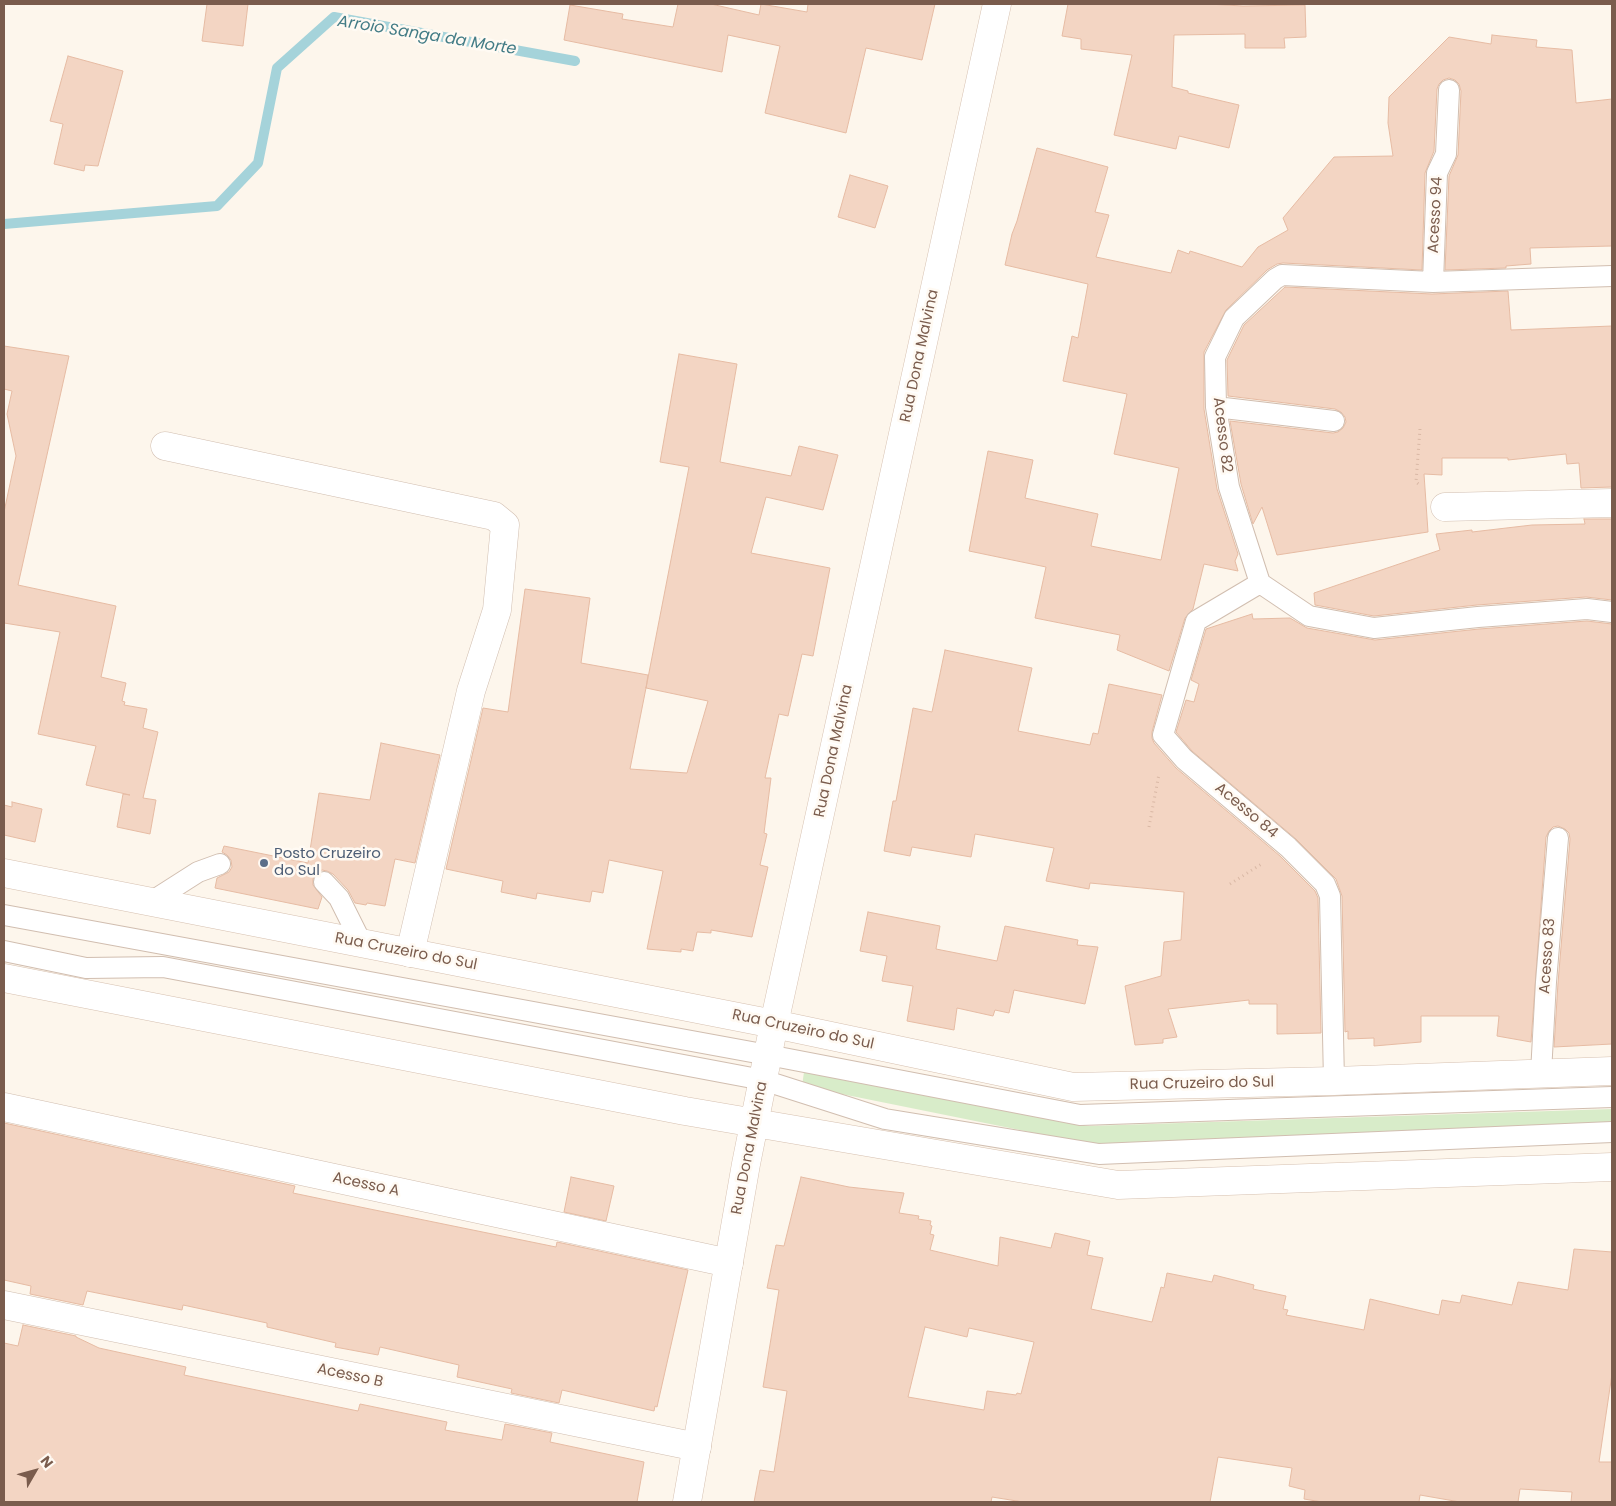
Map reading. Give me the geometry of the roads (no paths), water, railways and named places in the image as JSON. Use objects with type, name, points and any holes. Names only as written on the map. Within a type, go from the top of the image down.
[{"type":"street","name":"Rua Dona Malvina","points":[[687,1502],[754,1124],[774,1024],[997,4]]},
{"type":"street","points":[[165,446],[494,516],[505,525],[497,610],[471,690],[410,953]]},
{"type":"street","points":[[1446,507],[1612,503]]},
{"type":"street","name":"Rua Cruzeiro do Sul","points":[[4,873],[774,1024],[1073,1087],[1334,1081],[1612,1071]]},
{"type":"street","points":[[4,978],[754,1124],[1118,1185],[1612,1167]]},
{"type":"street","name":"Acesso A","points":[[4,1107],[729,1263]]},
{"type":"street","name":"Acesso B","points":[[4,1304],[697,1447]]},
{"type":"lane","name":"Acesso 94","points":[[1433,282],[1437,173],[1446,154],[1449,90]]},
{"type":"lane","name":"Acesso 82","points":[[1260,583],[1229,487],[1216,407],[1215,357],[1234,318],[1275,278],[1290,275],[1433,282],[1612,276]]},
{"type":"lane","points":[[1216,407],[1334,421]]},
{"type":"lane","points":[[1260,583],[1309,616],[1374,628],[1478,617],[1587,609],[1612,612]]},
{"type":"lane","name":"Acesso 84","points":[[1260,583],[1196,621],[1163,735],[1184,759],[1288,847],[1325,884],[1330,896],[1334,1081]]},
{"type":"lane","name":"Acesso 83","points":[[1541,1073],[1546,982],[1558,838]]},
{"type":"lane","points":[[151,902],[198,872],[220,864]]},
{"type":"lane","points":[[324,882],[339,898],[362,944]]},
{"type":"lane","points":[[4,915],[766,1068],[885,1119],[1099,1154],[1612,1132]]},
{"type":"lane","points":[[4,951],[86,968],[163,967],[766,1068],[1080,1115],[1612,1097]]},
{"type":"waterway","name":"Arroio Sanga da Morte","points":[[4,224],[217,206],[258,163],[277,68],[334,17],[575,61]]},
{"type":"place","name":"Posto Cruzeiro do Sul","points":[[264,863]]}]
